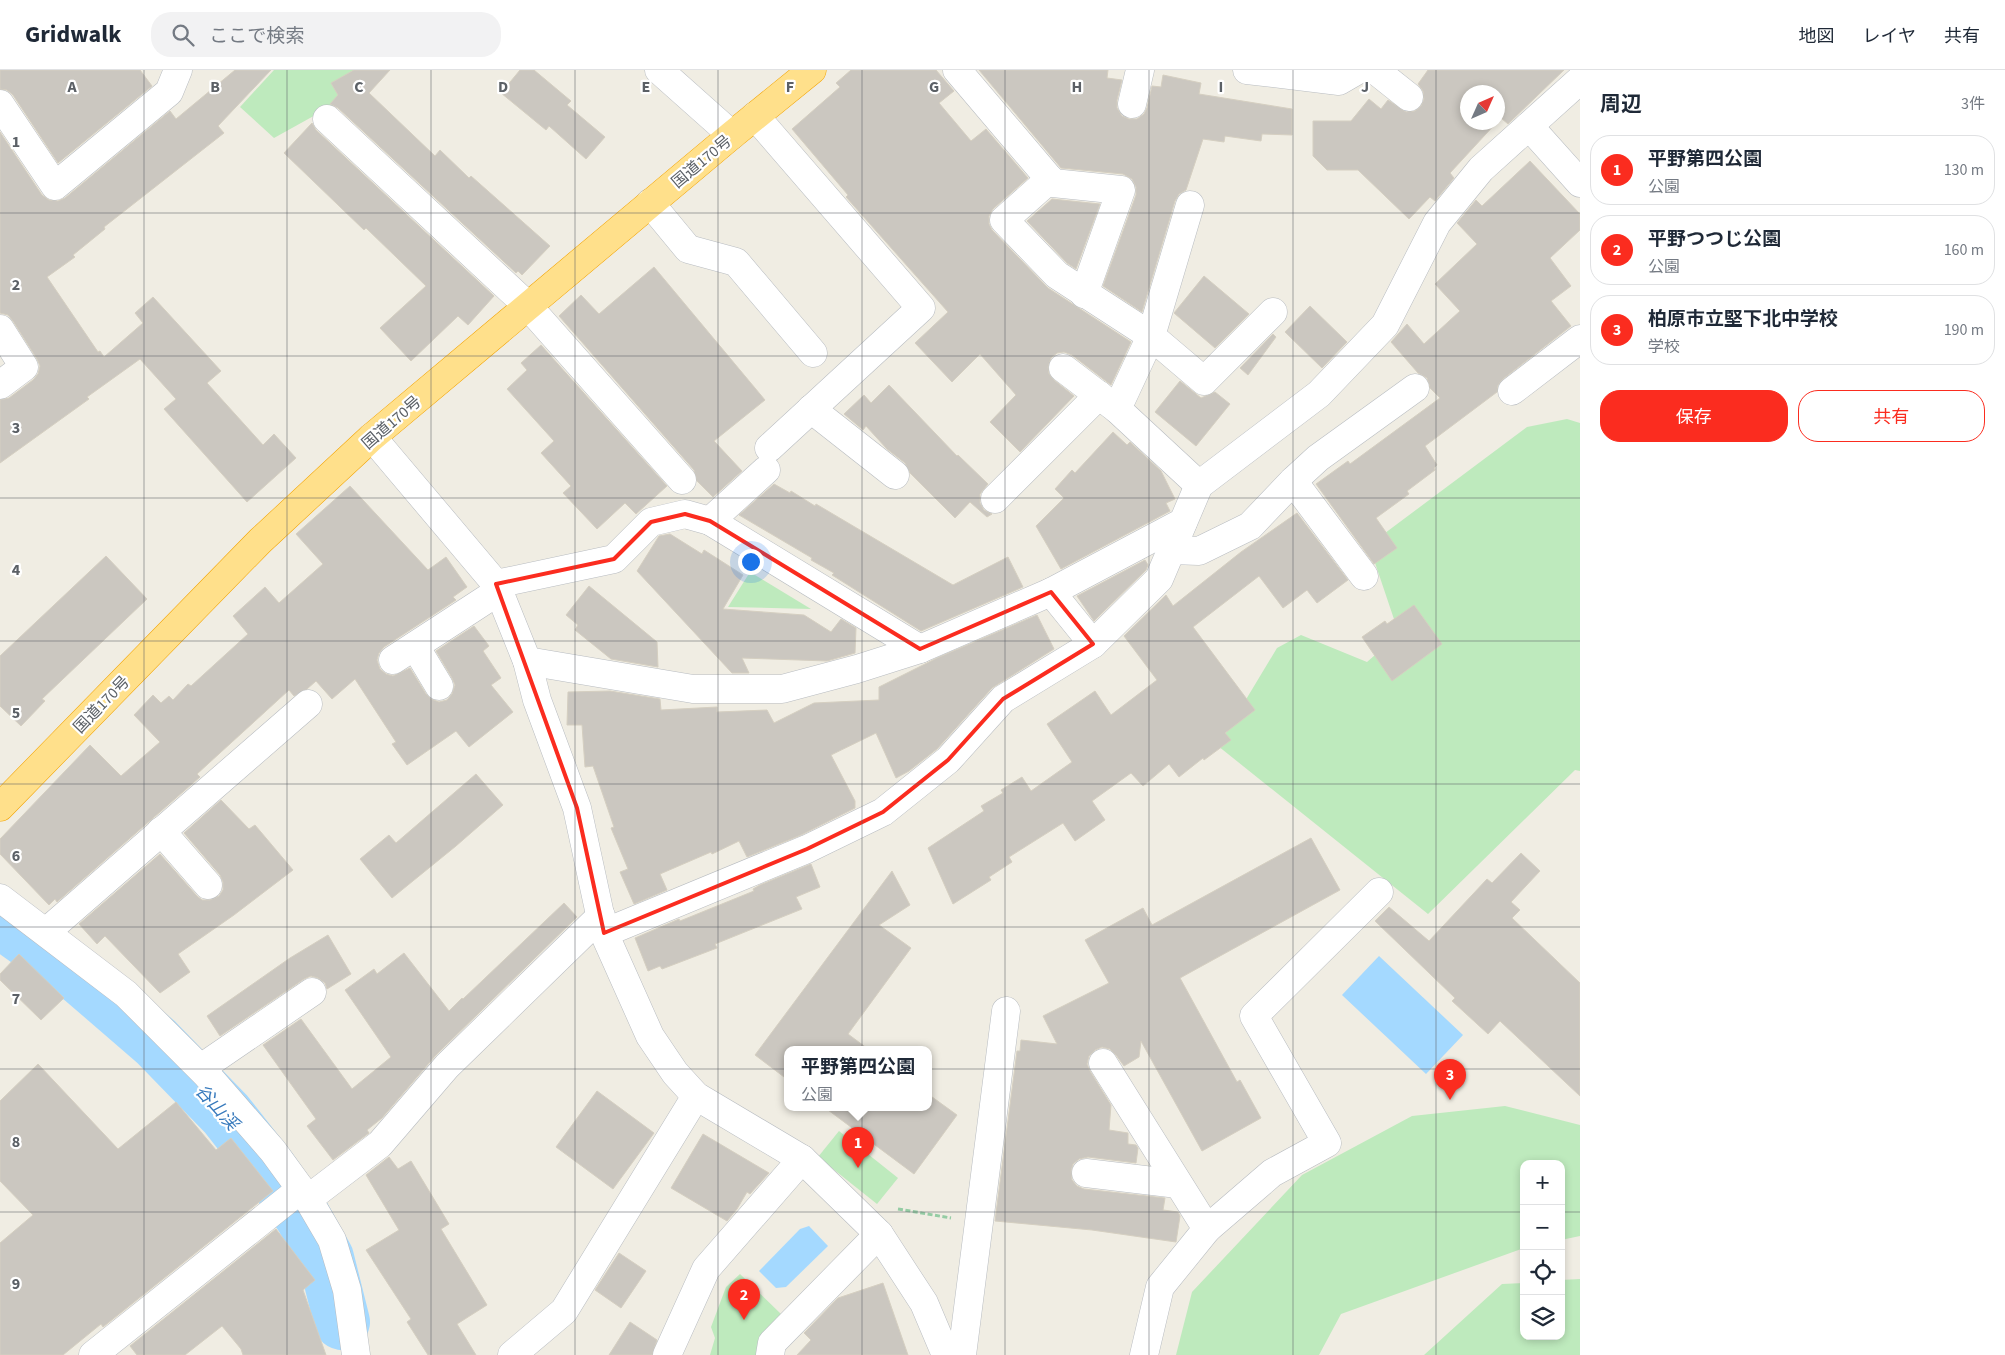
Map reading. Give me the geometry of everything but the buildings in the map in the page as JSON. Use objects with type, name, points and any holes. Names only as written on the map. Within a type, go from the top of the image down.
[{"type":"highway","name":"国道170号","points":[[0,806],[260,541],[372,438],[650,203],[812,70]]},
{"type":"street","points":[[0,104],[55,186],[169,92],[178,70]]},
{"type":"street","points":[[659,70],[732,135]]},
{"type":"street","points":[[957,70],[1054,183],[1120,190],[1084,294]]},
{"type":"street","points":[[1132,104],[1140,70]]},
{"type":"street","points":[[1248,70],[1339,81],[1358,70]]},
{"type":"street","points":[[1374,70],[1409,97]]},
{"type":"street","points":[[93,1355],[296,1196],[380,1144],[447,1066],[603,924],[807,849],[882,812],[948,760],[1003,699],[1093,644],[1159,578],[1198,485],[1319,394],[1385,325],[1437,223],[1481,170],[1580,80]]},
{"type":"street","points":[[710,522],[811,409],[921,308],[755,116]]},
{"type":"street","points":[[327,119],[528,306],[682,480]]},
{"type":"street","points":[[1529,126],[1580,183]]},
{"type":"street","points":[[1050,179],[1004,220],[1058,275],[1084,294],[1151,336],[1204,381],[1273,312]]},
{"type":"street","points":[[650,203],[688,248],[736,262],[813,353]]},
{"type":"street","points":[[995,499],[1108,402],[1151,336],[1190,205]]},
{"type":"street","points":[[0,329],[24,367],[0,385]]},
{"type":"street","points":[[1512,391],[1580,339]]},
{"type":"street","points":[[1064,368],[1108,402],[1198,485]]},
{"type":"street","points":[[1172,550],[1199,551],[1250,526],[1318,458],[1415,388]]},
{"type":"street","points":[[811,409],[895,475]]},
{"type":"street","points":[[372,438],[497,588],[527,661],[537,700],[577,808],[603,924],[650,1036],[675,1074],[696,1096],[802,1159],[879,1234],[924,1303],[946,1355]]},
{"type":"street","points":[[1293,481],[1364,576]]},
{"type":"street","points":[[439,686],[404,653],[497,588],[614,559],[651,522],[685,514],[710,522],[920,649]]},
{"type":"street","points":[[527,661],[693,689],[782,689],[857,669],[920,649],[1051,592],[1183,522]]},
{"type":"street","points":[[1051,592],[1093,644]]},
{"type":"street","points":[[46,932],[308,704]]},
{"type":"street","points":[[161,831],[208,885]]},
{"type":"street","points":[[1144,1355],[1160,1288],[1207,1229],[1272,1173],[1327,1142],[1254,1016],[1379,892]]},
{"type":"street","points":[[0,898],[126,994],[201,1068],[273,1151],[296,1196],[332,1240],[347,1290],[356,1355]]},
{"type":"street","points":[[201,1068],[312,992]]},
{"type":"street","points":[[962,1355],[1006,1011]]},
{"type":"street","points":[[1103,1063],[1207,1229]]},
{"type":"street","points":[[512,1355],[564,1311],[696,1096]]},
{"type":"street","points":[[667,1355],[706,1269],[802,1159]]},
{"type":"street","points":[[1086,1173],[1178,1184]]},
{"type":"street","points":[[770,1355],[772,1343],[879,1234]]},
{"type":"path","points":[[890,1208],[979,1223]]},
{"type":"highlighted area","points":[[685,514],[710,521],[920,649],[1051,592],[1093,644],[1003,699],[948,760],[883,812],[807,849],[604,933],[577,808],[496,584],[614,559],[651,522]]},
{"type":"green space","points":[[274,70],[360,70],[373,83],[274,138],[240,107]]},
{"type":"green space","points":[[1567,419],[1580,423],[1580,771],[1575,770],[1428,914],[1218,746],[1277,648],[1301,635],[1367,662],[1399,634],[1369,545],[1527,427]]},
{"type":"green space","points":[[750,572],[811,609],[728,607]]},
{"type":"green space","points":[[1505,1106],[1580,1125],[1580,1236],[1565,1239],[1565,1160],[1520,1160],[1520,1249],[1341,1314],[1319,1355],[1176,1355],[1192,1292],[1302,1175],[1412,1116]]},
{"type":"green space","points":[[839,1131],[898,1178],[877,1204],[818,1157]]},
{"type":"green space","points":[[740,1274],[781,1314],[761,1339],[756,1355],[710,1355],[715,1338],[711,1327],[726,1287]]},
{"type":"green space","points":[[1580,1279],[1580,1355],[1424,1355],[1502,1284],[1520,1283],[1520,1340],[1565,1340],[1565,1280]]},
{"type":"water","points":[[1379,956],[1463,1035],[1426,1074],[1342,995]]},
{"type":"water","points":[[809,1226],[828,1246],[786,1287],[776,1288],[759,1271],[800,1229]]},
{"type":"waterway","name":"谷山渓","points":[[0,920],[83,979],[156,1042],[226,1114],[270,1170],[303,1217],[326,1258],[342,1322]]},
{"type":"place","name":"柏原市立堅下北中学校","points":[[1450,1100]]},
{"type":"place","name":"平野第四公園","points":[[858,1168]]},
{"type":"place","name":"平野つつじ公園","points":[[744,1320]]}]
